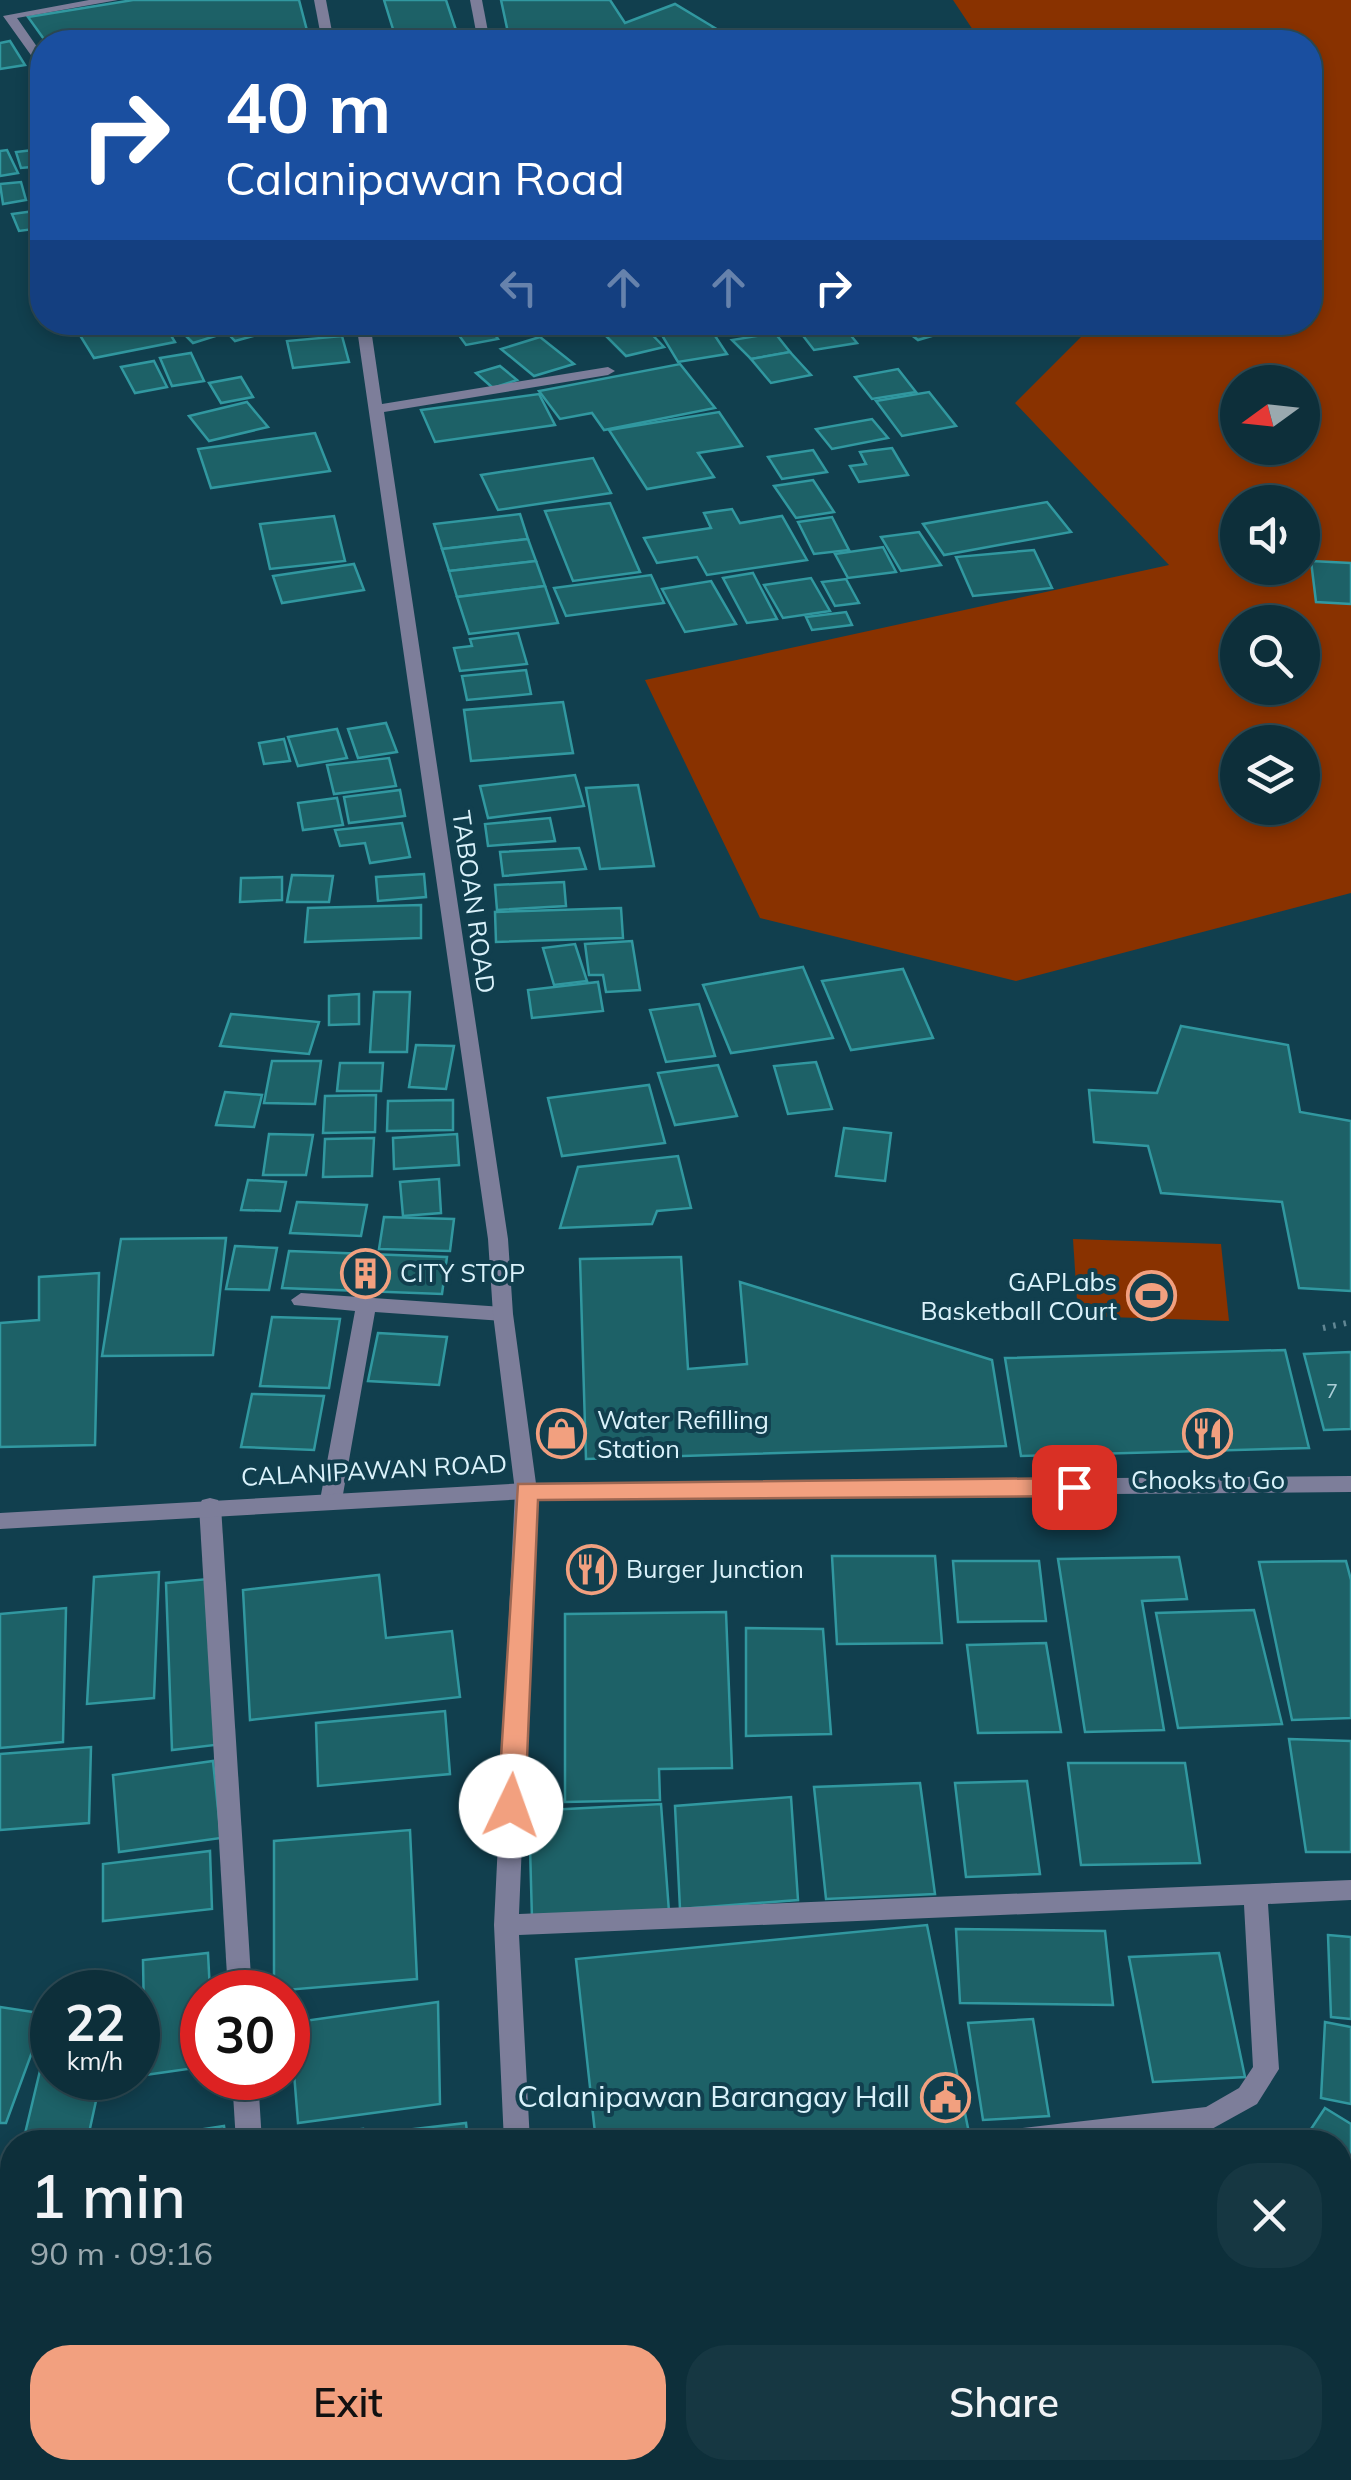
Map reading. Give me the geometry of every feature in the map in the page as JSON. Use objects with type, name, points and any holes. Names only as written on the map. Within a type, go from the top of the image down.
[{"type":"street","points":[[0,0],[30,45]]},
{"type":"street","points":[[10,16],[112,0]]},
{"type":"street","points":[[320,0],[326,30]]},
{"type":"street","points":[[476,0],[482,30]]},
{"type":"street","name":"TABOAN ROAD","points":[[365,335],[498,1239],[503,1314],[526,1491],[506,1925],[516,2130]]},
{"type":"street","points":[[376,409],[608,371]]},
{"type":"street","points":[[301,1300],[503,1314]]},
{"type":"street","points":[[331,1500],[366,1304]]},
{"type":"street","name":"CALANIPAWAN ROAD","points":[[0,1521],[210,1506],[526,1491],[1351,1484]]},
{"type":"street","points":[[210,1506],[239,1970]]},
{"type":"street","points":[[506,1925],[1351,1890]]},
{"type":"street","points":[[1108,2130],[1210,2118],[1248,2096],[1266,2069],[1255,1892]]},
{"type":"street","points":[[246,2100],[248,2130]]},
{"type":"path","points":[[1323,1328],[1351,1322]]},
{"type":"shaded area","points":[[953,0],[1351,0],[1351,893],[1016,981],[760,918],[645,680],[1169,565],[1015,403],[1083,335],[1322,335],[1322,30],[973,30]]},
{"type":"shaded area","name":"GAPLabs Basketball COurt","points":[[1073,1239],[1221,1244],[1229,1321],[1078,1316]]},
{"type":"building","points":[[133,0],[299,0],[307,30],[37,30],[28,17]]},
{"type":"building","points":[[384,0],[446,0],[456,30],[393,30]]},
{"type":"building","points":[[501,0],[610,0],[625,23],[675,4],[715,28],[708,30],[507,30]]},
{"type":"building","points":[[10,41],[25,65],[0,69],[0,43]]},
{"type":"building","points":[[7,150],[18,173],[0,176],[0,151]]},
{"type":"building","points":[[30,150],[30,167],[21,168],[16,152]]},
{"type":"building","points":[[21,182],[26,200],[3,204],[0,184]]},
{"type":"building","points":[[30,212],[30,230],[19,231],[12,214]]},
{"type":"building","points":[[80,335],[171,335],[175,342],[94,358]]},
{"type":"building","points":[[185,335],[219,335],[193,343]]},
{"type":"building","points":[[229,335],[257,335],[235,341]]},
{"type":"building","points":[[459,335],[495,335],[498,339],[466,345]]},
{"type":"building","points":[[605,335],[652,335],[664,347],[626,356]]},
{"type":"building","points":[[662,335],[715,335],[727,354],[678,362]]},
{"type":"building","points":[[777,335],[790,352],[751,359],[732,340]]},
{"type":"building","points":[[802,335],[851,335],[857,343],[814,350]]},
{"type":"building","points":[[342,336],[349,362],[293,368],[287,341]]},
{"type":"building","points":[[540,337],[574,364],[534,376],[501,349]]},
{"type":"building","points":[[790,352],[811,375],[771,383],[751,359]]},
{"type":"building","points":[[191,353],[204,381],[172,386],[160,358]]},
{"type":"building","points":[[154,361],[167,387],[135,393],[121,367]]},
{"type":"building","points":[[680,364],[715,408],[604,430],[592,413],[560,419],[539,391]]},
{"type":"building","points":[[500,366],[517,380],[493,388],[476,373]]},
{"type":"building","points":[[898,369],[916,392],[872,399],[855,377]]},
{"type":"building","points":[[241,377],[253,397],[221,403],[209,383]]},
{"type":"building","points":[[929,392],[956,426],[902,436],[876,401]]},
{"type":"building","points":[[539,394],[555,425],[435,442],[421,410]]},
{"type":"building","points":[[247,402],[268,427],[209,441],[189,416]]},
{"type":"building","points":[[719,412],[742,446],[698,453],[714,477],[647,489],[609,430]]},
{"type":"building","points":[[872,419],[888,438],[832,449],[816,429]]},
{"type":"building","points":[[315,433],[330,471],[211,488],[198,449]]},
{"type":"building","points":[[892,448],[908,475],[859,482],[850,466],[866,464],[860,452]]},
{"type":"building","points":[[813,450],[827,472],[782,479],[768,457]]},
{"type":"building","points":[[593,458],[611,493],[498,510],[481,475]]},
{"type":"building","points":[[813,480],[834,512],[796,518],[774,486]]},
{"type":"building","points":[[1047,502],[1071,532],[944,555],[923,524]]},
{"type":"building","points":[[610,503],[640,572],[573,581],[545,511]]},
{"type":"building","points":[[732,509],[740,523],[782,516],[807,560],[707,575],[697,557],[657,563],[644,538],[711,528],[704,513]]},
{"type":"building","points":[[520,514],[528,539],[442,549],[434,524]]},
{"type":"building","points":[[334,516],[345,561],[270,569],[260,524]]},
{"type":"building","points":[[832,517],[849,550],[814,554],[798,522]]},
{"type":"building","points":[[919,532],[941,565],[901,571],[881,537]]},
{"type":"building","points":[[528,539],[536,561],[449,571],[442,549]]},
{"type":"building","points":[[883,547],[896,572],[848,578],[835,554]]},
{"type":"building","points":[[1034,550],[1052,588],[973,596],[956,557]]},
{"type":"building","points":[[536,561],[545,586],[457,597],[449,571]]},
{"type":"building","points":[[1320,561],[1351,563],[1351,604],[1316,602],[1314,585],[1320,585]]},
{"type":"building","points":[[354,564],[364,590],[282,603],[273,576]]},
{"type":"building","points":[[753,573],[777,619],[747,623],[723,578]]},
{"type":"building","points":[[651,575],[664,603],[566,616],[554,588]]},
{"type":"building","points":[[811,578],[830,611],[783,618],[764,585]]},
{"type":"building","points":[[846,579],[859,603],[835,606],[822,582]]},
{"type":"building","points":[[711,581],[736,624],[685,632],[662,589]]},
{"type":"building","points":[[545,586],[558,623],[469,634],[457,597]]},
{"type":"building","points":[[846,612],[852,625],[812,630],[806,617]]},
{"type":"building","points":[[518,633],[527,664],[460,671],[454,648],[472,646],[470,639]]},
{"type":"building","points":[[526,670],[531,694],[467,700],[462,676]]},
{"type":"building","points":[[563,702],[573,753],[471,761],[464,710]]},
{"type":"building","points":[[386,723],[397,752],[358,758],[348,729]]},
{"type":"building","points":[[337,729],[347,758],[298,766],[288,737]]},
{"type":"building","points":[[284,739],[290,761],[264,764],[259,743]]},
{"type":"building","points":[[389,758],[396,786],[334,794],[327,765]]},
{"type":"building","points":[[575,775],[584,806],[488,818],[480,786]]},
{"type":"building","points":[[638,785],[654,866],[600,869],[586,788]]},
{"type":"building","points":[[400,790],[405,816],[349,823],[344,797]]},
{"type":"building","points":[[337,798],[343,825],[303,830],[298,803]]},
{"type":"building","points":[[550,818],[555,841],[488,846],[485,824]]},
{"type":"building","points":[[402,823],[410,857],[370,863],[365,843],[340,846],[335,830]]},
{"type":"building","points":[[579,848],[586,869],[503,876],[500,852]]},
{"type":"building","points":[[424,874],[426,897],[378,901],[376,877]]},
{"type":"building","points":[[292,875],[333,876],[329,902],[287,902]]},
{"type":"building","points":[[282,877],[282,900],[240,902],[241,878]]},
{"type":"building","points":[[564,882],[566,906],[497,910],[495,885]]},
{"type":"building","points":[[421,905],[421,938],[305,942],[308,908]]},
{"type":"building","points":[[621,908],[623,938],[496,942],[495,912]]},
{"type":"building","points":[[632,941],[640,990],[606,992],[603,975],[589,975],[585,944]]},
{"type":"building","points":[[575,944],[587,981],[554,985],[543,948]]},
{"type":"building","points":[[803,967],[833,1038],[731,1053],[703,985]]},
{"type":"building","points":[[903,969],[933,1038],[851,1050],[822,981]]},
{"type":"building","points":[[598,982],[603,1011],[532,1018],[528,990]]},
{"type":"building","points":[[374,992],[410,992],[407,1052],[370,1052]]},
{"type":"building","points":[[359,994],[359,1024],[329,1025],[329,996]]},
{"type":"building","points":[[699,1004],[715,1056],[666,1062],[650,1010]]},
{"type":"building","points":[[231,1014],[319,1022],[309,1054],[220,1046]]},
{"type":"building","points":[[1181,1026],[1288,1045],[1300,1112],[1351,1121],[1351,1291],[1299,1288],[1282,1202],[1161,1193],[1148,1146],[1094,1142],[1089,1090],[1157,1093]]},
{"type":"building","points":[[416,1045],[454,1046],[446,1089],[409,1087]]},
{"type":"building","points":[[272,1061],[321,1061],[315,1104],[264,1103]]},
{"type":"building","points":[[816,1062],[832,1109],[788,1114],[774,1066]]},
{"type":"building","points":[[340,1063],[383,1063],[381,1091],[337,1091]]},
{"type":"building","points":[[718,1065],[737,1116],[675,1125],[658,1073]]},
{"type":"building","points":[[649,1085],[665,1143],[562,1156],[548,1098]]},
{"type":"building","points":[[225,1092],[262,1095],[254,1127],[216,1125]]},
{"type":"building","points":[[376,1095],[375,1132],[323,1133],[325,1096]]},
{"type":"building","points":[[453,1100],[453,1130],[387,1131],[388,1101]]},
{"type":"building","points":[[844,1128],[891,1133],[885,1181],[836,1176]]},
{"type":"building","points":[[269,1134],[313,1135],[306,1175],[263,1175]]},
{"type":"building","points":[[457,1134],[459,1165],[394,1169],[393,1138]]},
{"type":"building","points":[[374,1138],[372,1176],[323,1177],[325,1139]]},
{"type":"building","points":[[678,1156],[691,1208],[657,1211],[652,1224],[560,1228],[578,1167]]},
{"type":"building","points":[[439,1179],[441,1213],[403,1216],[400,1182]]},
{"type":"building","points":[[248,1180],[286,1182],[280,1211],[241,1210]]},
{"type":"building","points":[[297,1202],[367,1205],[361,1236],[290,1233]]},
{"type":"building","points":[[384,1217],[454,1219],[450,1251],[379,1249]]},
{"type":"building","points":[[226,1238],[213,1355],[102,1356],[121,1239]]},
{"type":"building","points":[[235,1246],[277,1248],[269,1290],[226,1289]]},
{"type":"building","name":"CITY STOP","points":[[289,1251],[447,1257],[442,1294],[282,1288]]},
{"type":"building","points":[[681,1257],[688,1369],[747,1364],[740,1282],[992,1360],[1006,1446],[586,1459],[580,1259]]},
{"type":"building","points":[[99,1273],[95,1445],[0,1447],[0,1323],[39,1320],[39,1277]]},
{"type":"building","points":[[272,1317],[340,1319],[329,1388],[260,1386]]},
{"type":"building","points":[[378,1333],[447,1337],[439,1385],[368,1381]]},
{"type":"building","points":[[1285,1350],[1309,1448],[1021,1456],[1005,1358]]},
{"type":"building","points":[[1351,1352],[1351,1429],[1324,1430],[1304,1354]]},
{"type":"building","points":[[252,1394],[324,1396],[314,1450],[241,1447]]},
{"type":"building","points":[[832,1556],[935,1556],[942,1643],[837,1644]]},
{"type":"building","points":[[1179,1557],[1187,1599],[1142,1601],[1164,1730],[1085,1732],[1058,1559]]},
{"type":"building","points":[[953,1561],[1039,1561],[1046,1621],[958,1622]]},
{"type":"building","points":[[1346,1561],[1351,1580],[1351,1718],[1292,1720],[1259,1562]]},
{"type":"building","points":[[159,1572],[154,1698],[87,1704],[94,1577]]},
{"type":"building","points":[[379,1575],[386,1638],[452,1631],[460,1697],[250,1720],[243,1590]]},
{"type":"building","points":[[208,1579],[215,1745],[172,1750],[166,1583]]},
{"type":"building","points":[[66,1608],[63,1742],[0,1748],[0,1614]]},
{"type":"building","points":[[1254,1610],[1282,1724],[1178,1728],[1156,1613]]},
{"type":"building","points":[[726,1612],[732,1768],[659,1769],[660,1800],[565,1802],[565,1614]]},
{"type":"building","points":[[746,1628],[823,1629],[831,1734],[746,1736]]},
{"type":"building","points":[[1046,1643],[1061,1732],[978,1733],[967,1645]]},
{"type":"building","points":[[445,1711],[450,1774],[318,1786],[316,1723]]},
{"type":"building","points":[[1289,1739],[1351,1741],[1351,1852],[1306,1852]]},
{"type":"building","points":[[91,1747],[89,1823],[0,1830],[0,1754]]},
{"type":"building","points":[[213,1761],[221,1838],[119,1852],[113,1775]]},
{"type":"building","points":[[1068,1763],[1185,1763],[1200,1863],[1081,1865]]},
{"type":"building","points":[[1027,1781],[1040,1874],[966,1877],[955,1783]]},
{"type":"building","points":[[920,1783],[935,1894],[826,1899],[814,1787]]},
{"type":"building","points":[[791,1797],[798,1900],[680,1909],[675,1806]]},
{"type":"building","points":[[661,1804],[669,1912],[532,1919],[529,1811]]},
{"type":"building","points":[[410,1830],[417,1979],[310,1988],[310,1970],[274,1970],[274,1841]]},
{"type":"building","points":[[210,1851],[212,1909],[103,1921],[103,1864]]},
{"type":"building","points":[[927,1925],[968,2130],[595,2130],[576,1959]]},
{"type":"building","points":[[956,1929],[1105,1931],[1113,2005],[960,2003]]},
{"type":"building","points":[[1328,1935],[1351,1937],[1351,2019],[1331,2017]]},
{"type":"building","points":[[208,1953],[209,1970],[180,1970],[180,2070],[160,2073],[160,1970],[143,1970],[143,1960]]},
{"type":"building","points":[[1219,1953],[1245,2077],[1153,2082],[1129,1957]]},
{"type":"building","points":[[438,2002],[440,2104],[298,2123],[296,2100],[310,2100],[310,2020]]},
{"type":"building","points":[[0,2007],[30,2012],[30,2058],[6,2123],[0,2123]]},
{"type":"building","points":[[1033,2019],[1049,2116],[983,2120],[968,2023]]},
{"type":"building","points":[[1325,2022],[1351,2027],[1351,2104],[1321,2098]]},
{"type":"building","points":[[33,2100],[96,2100],[90,2130],[26,2130]]},
{"type":"building","points":[[1325,2108],[1351,2124],[1351,2130],[1310,2130]]},
{"type":"building","points":[[466,2123],[467,2130],[406,2130]]},
{"type":"place","name":"CITY STOP","points":[[365,1273]]},
{"type":"place","name":"GAPLabs Basketball COurt","points":[[1152,1296]]},
{"type":"place","name":"Water Refilling Station","points":[[562,1434]]},
{"type":"place","name":"Chooks to Go","points":[[1208,1434]]},
{"type":"place","name":"Burger Junction","points":[[591,1569]]},
{"type":"place","name":"Calanipawan Barangay Hall","points":[[945,2097]]},
{"type":"route","points":[[511,1806],[526,1491],[1074,1487]]}]
